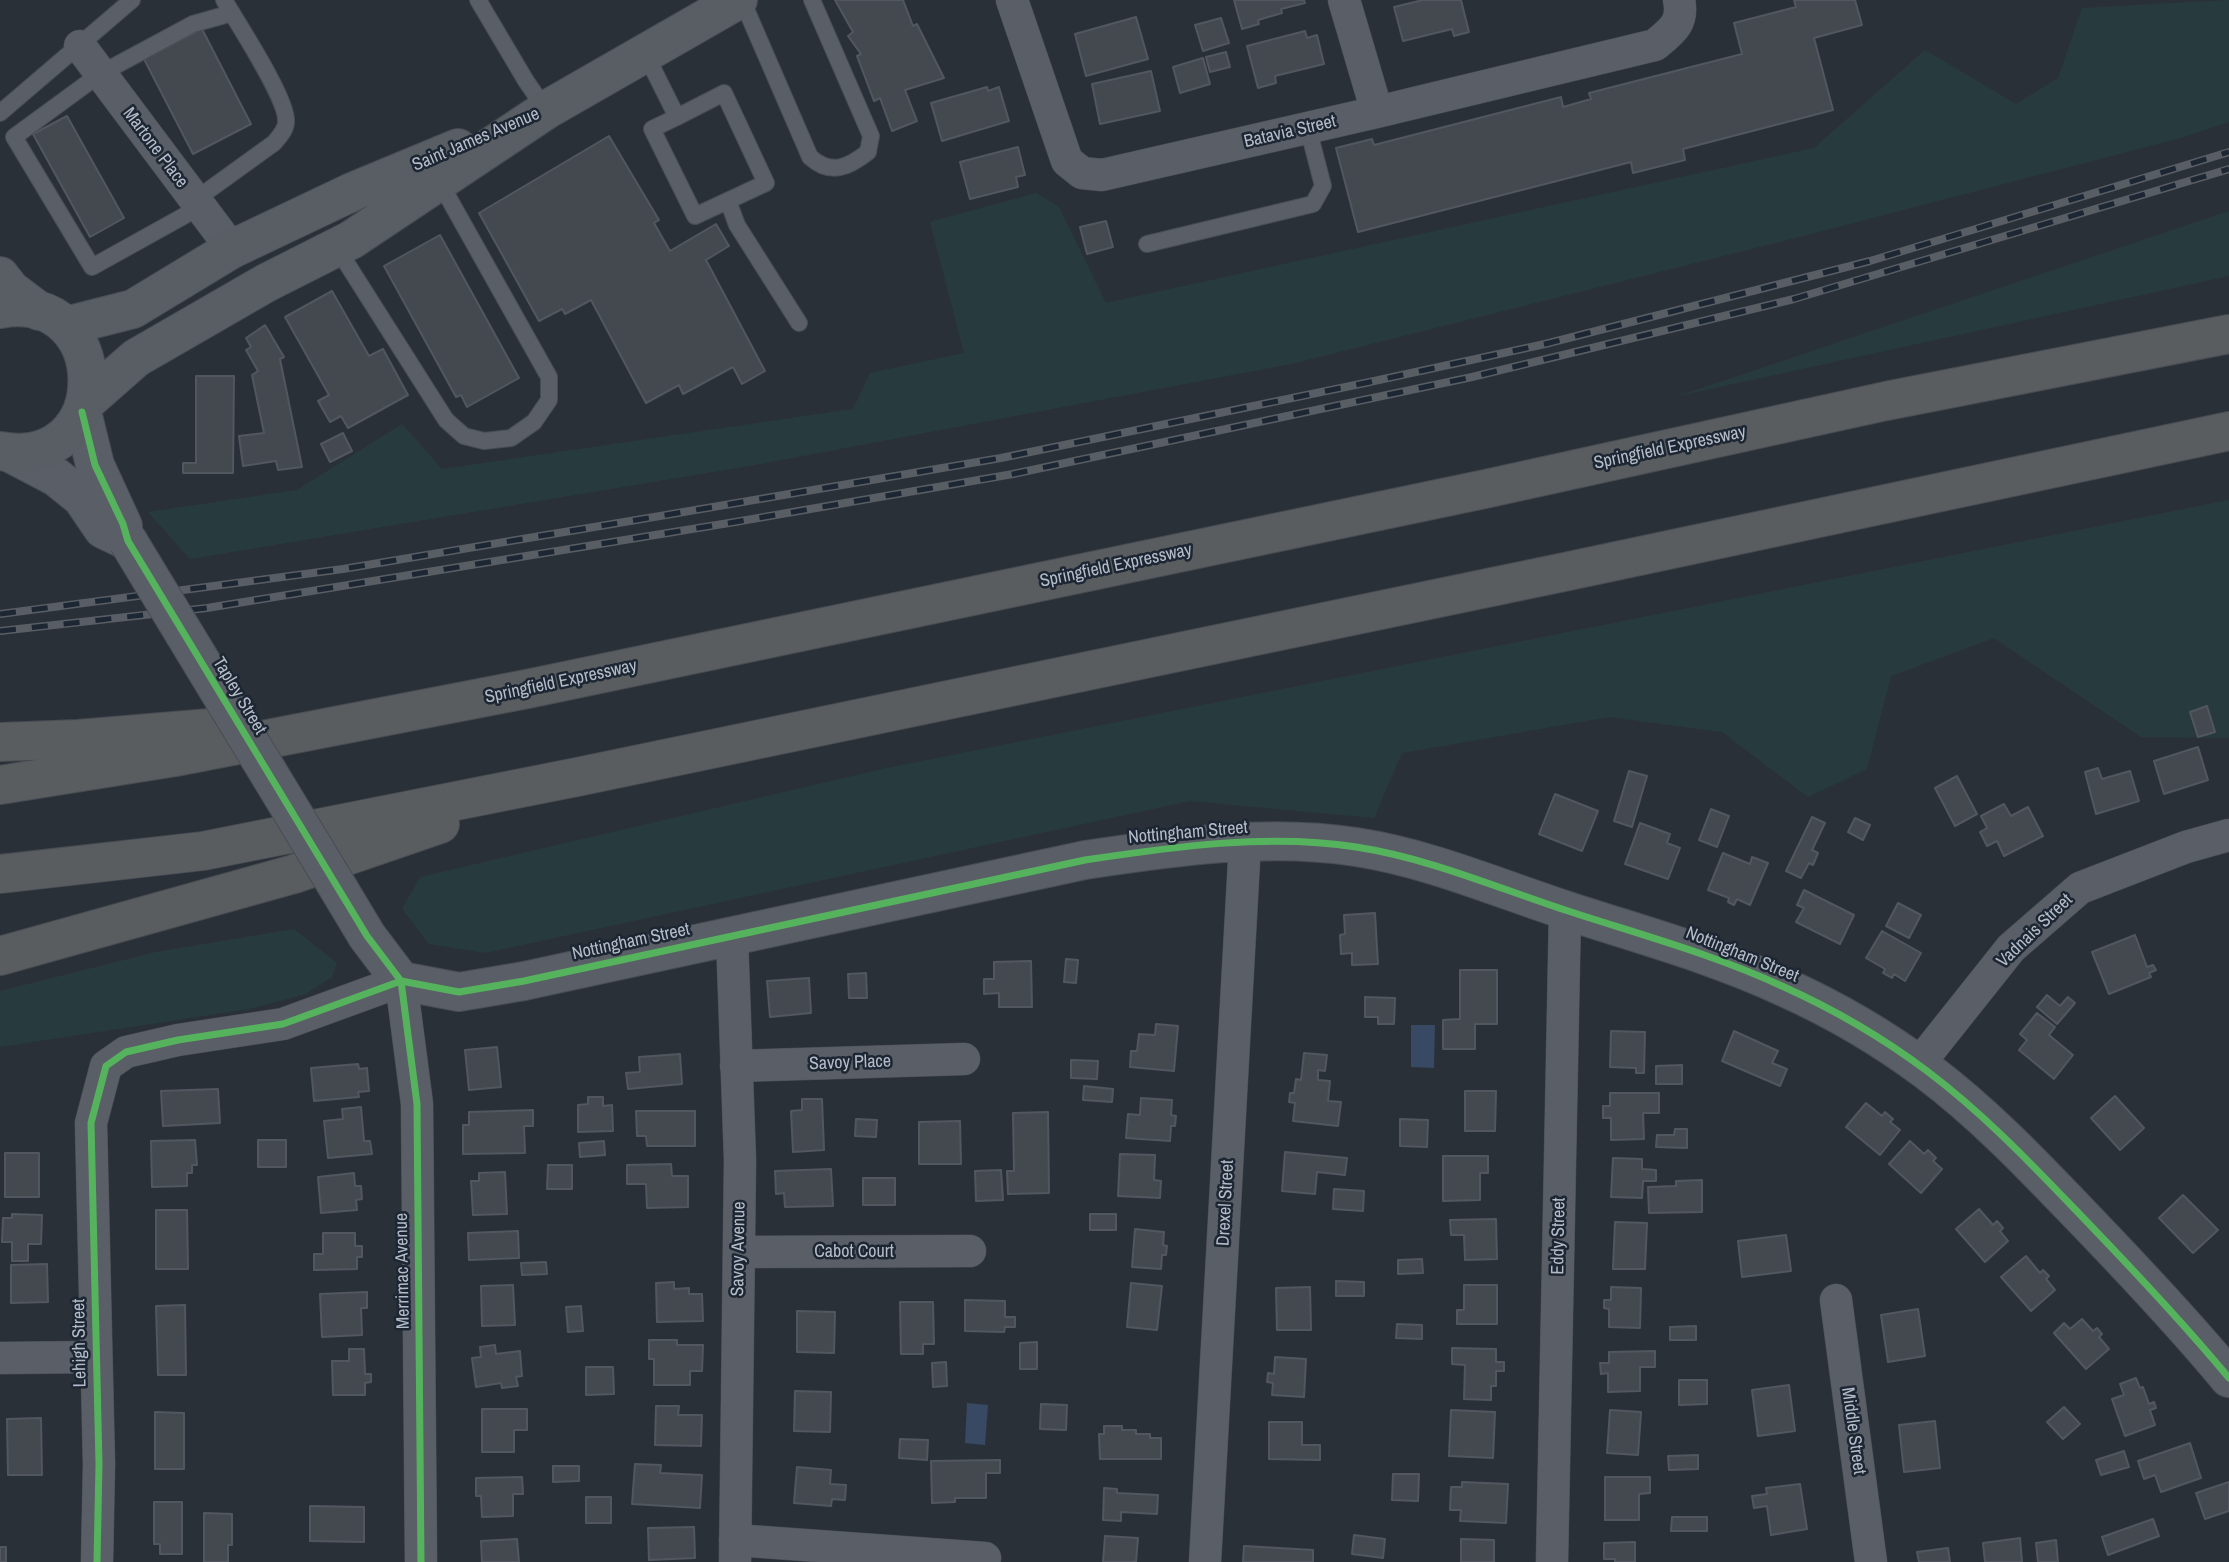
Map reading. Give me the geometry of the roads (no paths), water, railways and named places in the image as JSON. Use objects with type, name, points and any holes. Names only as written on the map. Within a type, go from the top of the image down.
[{"type":"highway","name":"Springfield Expressway","points":[[0,785],[175,757],[408,712],[1458,495],[1886,401],[2229,334]]},
{"type":"highway","points":[[0,874],[203,851],[577,777],[2229,431]]},
{"type":"highway","points":[[0,742],[78,739],[408,712]]},
{"type":"highway","points":[[0,956],[294,874],[577,777]]},
{"type":"main road","points":[[546,110],[740,0]]},
{"type":"main road","name":"Saint James Avenue","points":[[6,452],[29,452],[60,439],[73,426],[84,407],[136,358],[337,247],[546,110]]},
{"type":"main road","name":"Saint James Avenue","points":[[0,309],[21,307],[52,319],[133,309],[232,249],[352,192],[546,110]]},
{"type":"main road","points":[[0,276],[12,290],[79,343],[87,362],[89,382],[84,407]]},
{"type":"street","name":"Batavia Street","points":[[1012,0],[1067,161],[1082,173],[1102,175],[1656,45],[1678,14]]},
{"type":"street","points":[[1344,0],[1377,112]]},
{"type":"street","name":"Martone Place","points":[[80,46],[232,249]]},
{"type":"street","name":"Tapley Street","points":[[84,407],[94,465],[123,524],[128,541],[367,936],[401,981]]},
{"type":"street","name":"Tapley Street","points":[[6,452],[56,477],[82,498],[103,529],[128,541]]},
{"type":"street","name":"Vadnais Street","points":[[1918,1065],[2011,948],[2080,888],[2186,847],[2229,835]]},
{"type":"street","name":"Nottingham Street","points":[[401,981],[459,992],[524,981],[1085,860],[1160,849],[1290,842],[1354,846],[1426,862],[1713,957],[1784,987],[1833,1012],[1918,1065],[1976,1111],[2142,1279],[2229,1378]]},
{"type":"street","name":"Drexel Street","points":[[1205,1562],[1245,843]]},
{"type":"street","name":"Eddy Street","points":[[1552,1562],[1565,910]]},
{"type":"street","name":"Savoy Avenue","points":[[732,937],[740,1160],[735,1551]]},
{"type":"street","name":"Lehigh Street","points":[[97,1562],[99,1464],[91,1123],[106,1066],[126,1052],[178,1040],[283,1024],[401,981]]},
{"type":"street","name":"Merrimac Avenue","points":[[401,981],[417,1104],[421,1562]]},
{"type":"street","name":"Savoy Place","points":[[736,1066],[964,1059]]},
{"type":"street","name":"Cabot Court","points":[[738,1252],[970,1251]]},
{"type":"street","name":"Middle Street","points":[[1836,1300],[1871,1562]]},
{"type":"street","points":[[0,1358],[96,1357]]},
{"type":"street","points":[[735,1551],[985,1558]]},
{"type":"lane","points":[[0,113],[131,0]]},
{"type":"lane","points":[[478,0],[546,110]]},
{"type":"lane","points":[[740,0],[810,157],[820,166],[832,168],[852,165],[868,152],[871,136],[812,0]]},
{"type":"lane","points":[[228,7],[283,102],[287,122],[282,133],[274,144],[197,204],[92,267],[14,137],[100,74],[228,7]]},
{"type":"lane","points":[[645,53],[677,117]]},
{"type":"lane","points":[[724,93],[765,183],[695,216],[652,130],[677,117],[724,93]]},
{"type":"lane","points":[[1147,244],[1313,204],[1323,187],[1308,128]]},
{"type":"lane","points":[[337,247],[446,420],[464,436],[484,441],[511,438],[534,422],[549,400],[549,377],[439,181]]},
{"type":"lane","points":[[727,201],[737,225],[799,323]]},
{"type":"water","points":[[1411,1025],[1435,1025],[1434,1068],[1411,1067]]},
{"type":"water","points":[[967,1403],[988,1405],[985,1445],[965,1443]]},
{"type":"railway","points":[[0,614],[343,569],[660,516],[1001,458],[1365,383],[1545,344],[1870,261],[2229,152]]},
{"type":"railway","points":[[0,631],[207,608],[1013,474],[1472,377],[1794,299],[2229,169]]}]
